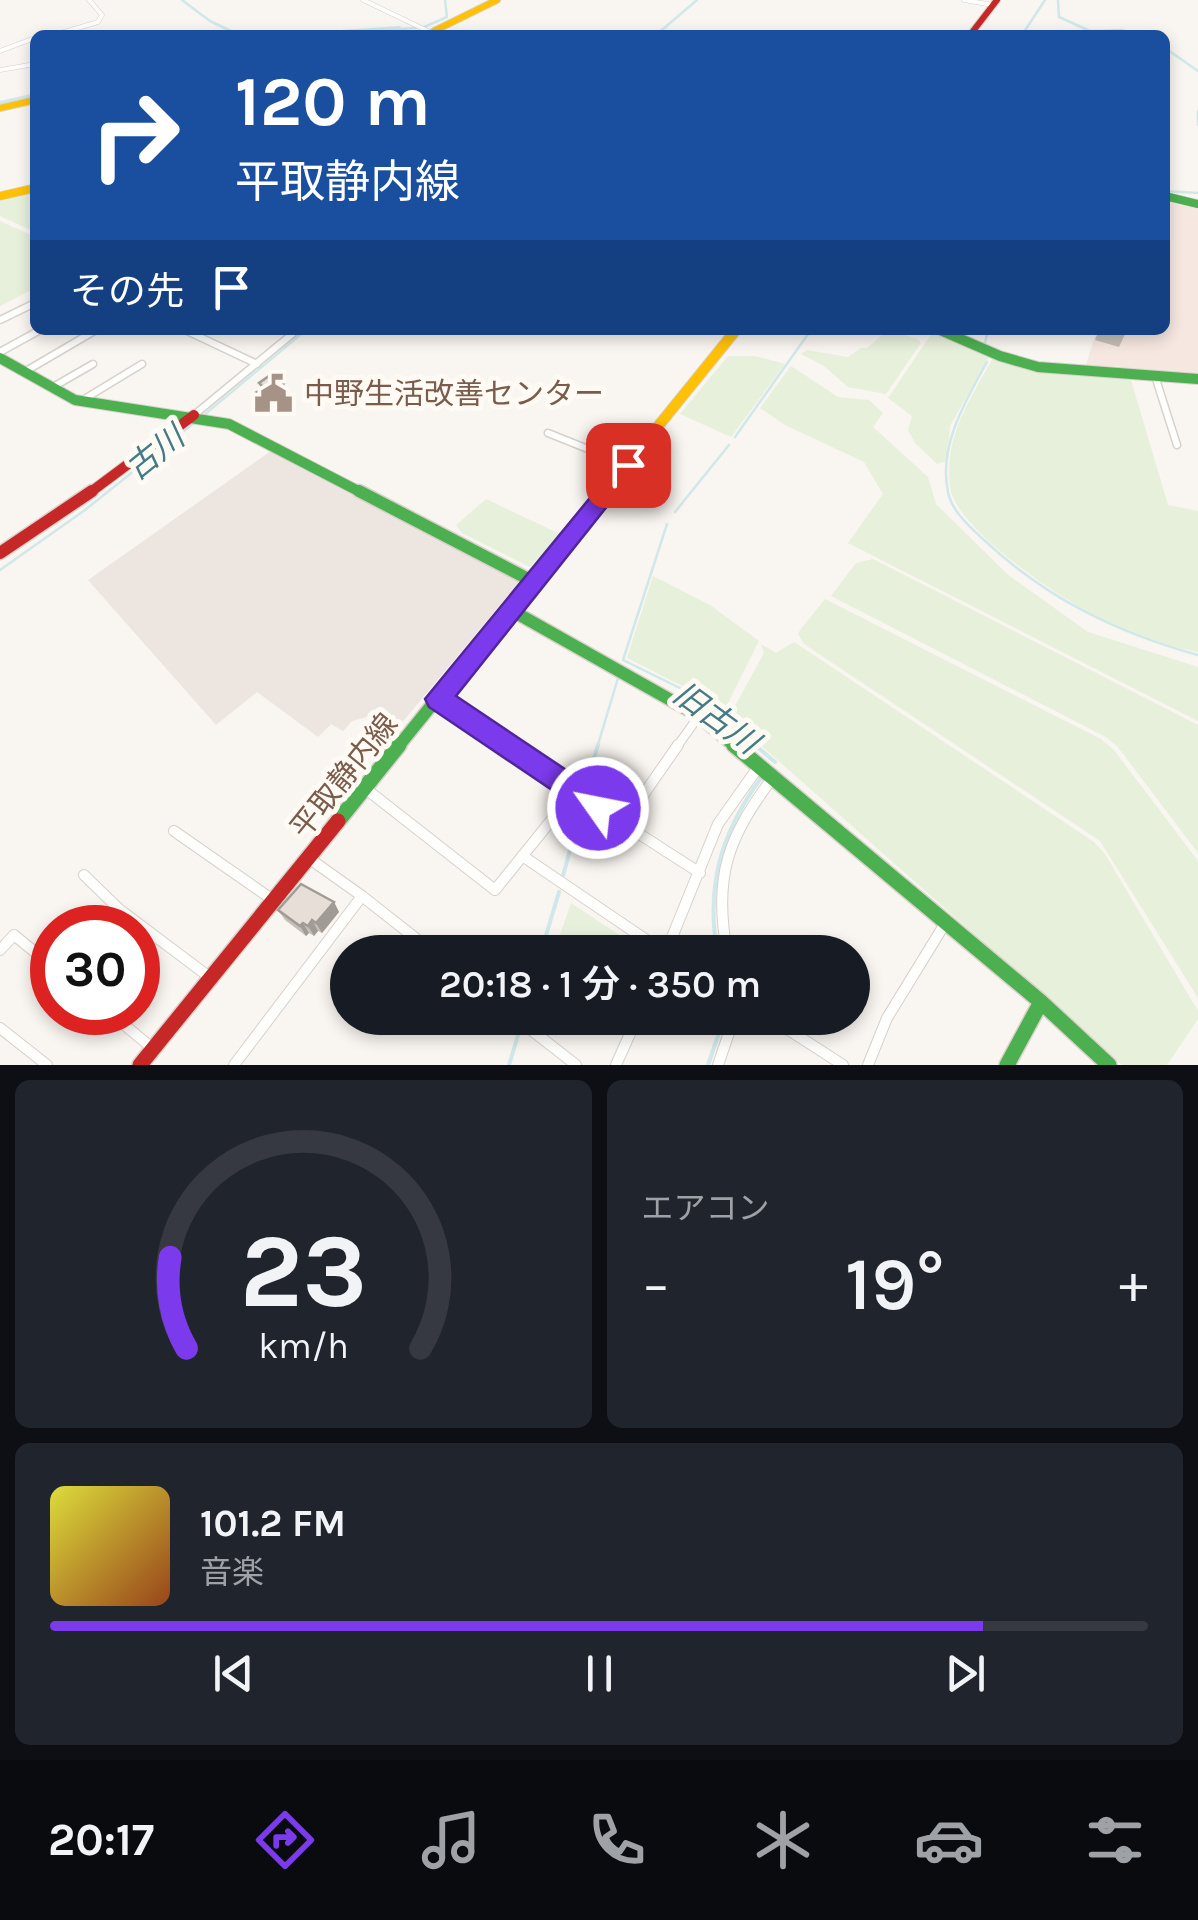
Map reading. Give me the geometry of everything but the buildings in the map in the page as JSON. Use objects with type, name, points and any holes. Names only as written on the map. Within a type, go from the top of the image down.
[{"type":"street","points":[[71,30],[98,22],[102,15],[89,0]]},
{"type":"street","points":[[364,0],[427,30]]},
{"type":"street","points":[[410,30],[468,18],[497,0]]},
{"type":"street","points":[[964,0],[996,3]]},
{"type":"street","points":[[974,30],[996,3]]},
{"type":"street","points":[[0,51],[30,40]]},
{"type":"street","points":[[0,70],[30,65]]},
{"type":"street","points":[[0,108],[30,101]]},
{"type":"street","points":[[0,196],[30,189]]},
{"type":"street","points":[[1170,197],[1198,204]]},
{"type":"street","points":[[25,298],[30,300]]},
{"type":"street","points":[[0,320],[30,305]]},
{"type":"street","points":[[32,335],[0,355],[81,401],[200,416],[258,436],[534,582]]},
{"type":"street","points":[[26,371],[87,335]]},
{"type":"street","points":[[196,335],[257,364]]},
{"type":"street","points":[[0,553],[200,416],[290,335]]},
{"type":"street","name":"平取静内線","points":[[140,1065],[732,335]]},
{"type":"street","points":[[952,335],[1038,367],[1198,379]]},
{"type":"street","points":[[53,387],[93,364]]},
{"type":"street","points":[[81,401],[142,364]]},
{"type":"street","points":[[1156,376],[1178,445]]},
{"type":"street","points":[[548,432],[628,465]]},
{"type":"street","points":[[511,610],[699,716],[1040,1002],[1109,1065]]},
{"type":"street","points":[[438,699],[700,873]]},
{"type":"street","points":[[623,824],[699,716]]},
{"type":"street","points":[[673,935],[718,824],[760,765]]},
{"type":"street","points":[[724,935],[719,899],[726,852],[744,814],[774,776]]},
{"type":"street","points":[[366,788],[495,890],[574,792]]},
{"type":"street","points":[[174,831],[274,901]]},
{"type":"street","points":[[524,857],[640,935]]},
{"type":"street","points":[[309,858],[411,935]]},
{"type":"street","points":[[84,874],[119,909],[211,978]]},
{"type":"street","points":[[234,1065],[362,896]]},
{"type":"street","points":[[868,1065],[887,1018],[946,922]]},
{"type":"street","points":[[0,950],[14,935],[30,948]]},
{"type":"street","points":[[1007,1065],[1040,1002]]},
{"type":"street","points":[[0,1028],[48,1065]]},
{"type":"street","points":[[136,1035],[153,1049]]},
{"type":"street","points":[[538,1035],[576,1065]]},
{"type":"street","points":[[616,1065],[629,1035]]},
{"type":"street","points":[[718,1065],[728,1035]]},
{"type":"street","points":[[796,1035],[843,1065]]},
{"type":"shaded area","points":[[1170,200],[1198,207],[1198,377],[1130,371],[1117,366],[1085,368],[1095,335],[1170,335]]},
{"type":"shaded area","points":[[271,451],[520,581],[395,731],[367,717],[352,721],[343,731],[331,724],[318,737],[257,692],[216,725],[88,580]]},
{"type":"green space","points":[[30,193],[30,230],[0,216],[0,200]]},
{"type":"green space","points":[[0,221],[30,235],[30,291],[0,306]]},
{"type":"green space","points":[[882,335],[905,335],[921,343],[886,394],[848,387],[824,366],[801,354],[807,350],[848,357]]},
{"type":"green space","points":[[931,335],[989,357],[950,426],[947,461],[937,464],[915,443],[908,430],[912,416],[888,398]]},
{"type":"green space","points":[[728,356],[755,356],[785,364],[731,437],[680,414]]},
{"type":"green space","points":[[993,358],[1046,372],[1131,380],[1168,505],[1198,511],[1198,652],[1133,635],[1079,607],[996,548],[957,505],[950,486],[951,451],[968,404]]},
{"type":"green space","points":[[791,366],[838,397],[869,400],[883,413],[873,427],[928,477],[936,504],[1007,574],[1088,632],[1198,667],[1198,721],[848,543],[883,494],[864,462],[785,425],[760,408]]},
{"type":"green space","points":[[486,499],[560,534],[530,567],[462,533],[456,525]]},
{"type":"green space","points":[[873,559],[1198,725],[1198,853],[1117,746],[1104,736],[831,596],[856,563]]},
{"type":"green space","points":[[653,576],[710,605],[759,641],[723,713],[696,693],[627,658]]},
{"type":"green space","points":[[825,599],[1101,739],[1114,750],[1198,861],[1198,998],[1100,841],[804,644],[798,634]]},
{"type":"green space","points":[[794,642],[1094,842],[1105,854],[1198,1011],[1198,1019],[1167,1065],[1122,1065],[729,717],[764,653],[761,644],[776,653]]},
{"type":"green space","points":[[571,903],[619,935],[560,935]]},
{"type":"waterway","points":[[182,0],[229,30]]},
{"type":"waterway","points":[[424,27],[447,17],[445,0]]},
{"type":"waterway","name":"古川","points":[[662,30],[697,0]]},
{"type":"waterway","name":"旧古川","points":[[1025,30],[1045,0]]},
{"type":"waterway","points":[[1058,0],[1059,17],[1088,30]]},
{"type":"waterway","points":[[400,29],[416,28]]},
{"type":"waterway","points":[[385,30],[400,29]]},
{"type":"waterway","points":[[1170,51],[1198,71]]},
{"type":"waterway","points":[[0,104],[30,97]]},
{"type":"waterway","points":[[1198,111],[1198,125]]},
{"type":"waterway","points":[[1170,191],[1198,193]]},
{"type":"waterway","name":"古川","points":[[204,415],[300,335]]},
{"type":"waterway","name":"旧古川","points":[[735,437],[807,335]]},
{"type":"waterway","points":[[985,343],[987,335]]},
{"type":"waterway","points":[[987,362],[950,441],[946,475],[957,513],[1008,561],[1058,596],[1139,636],[1198,655]]},
{"type":"waterway","name":"古川","points":[[0,570],[85,510],[194,423]]},
{"type":"waterway","name":"旧古川","points":[[675,512],[729,445]]},
{"type":"waterway","name":"旧古川","points":[[667,524],[623,660],[694,695],[758,748]]},
{"type":"waterway","points":[[597,748],[618,678]]},
{"type":"waterway","points":[[584,791],[598,745]]},
{"type":"waterway","name":"旧古川","points":[[755,745],[775,762]]},
{"type":"waterway","points":[[715,935],[720,860],[736,819],[761,778]]},
{"type":"waterway","points":[[563,876],[582,805]]},
{"type":"waterway","points":[[546,935],[559,892]]},
{"type":"waterway","points":[[509,1065],[518,1035]]},
{"type":"waterway","name":"旧古川","points":[[708,1065],[718,1035]]},
{"type":"traffic: fast","points":[[1170,197],[1198,204]]},
{"type":"traffic: fast","points":[[952,335],[1038,367],[1198,379]]},
{"type":"traffic: fast","points":[[0,358],[75,400],[229,424],[534,582]]},
{"type":"traffic: fast","points":[[338,821],[634,456]]},
{"type":"traffic: fast","points":[[511,610],[699,716],[1041,1002],[1109,1065]]},
{"type":"traffic: fast","points":[[1007,1065],[1041,1002]]},
{"type":"traffic: slow","points":[[436,30],[497,0]]},
{"type":"traffic: slow","points":[[0,108],[30,101]]},
{"type":"traffic: slow","points":[[0,196],[30,189]]},
{"type":"traffic: slow","points":[[634,456],[732,335]]},
{"type":"traffic: jam","points":[[974,30],[997,0]]},
{"type":"traffic: jam","points":[[0,553],[124,470],[194,415]]},
{"type":"traffic: jam","points":[[140,1065],[338,821]]},
{"type":"place","name":"中野生活改善センター","points":[[274,394]]},
{"type":"route","points":[[598,808],[438,699],[628,465]]}]
